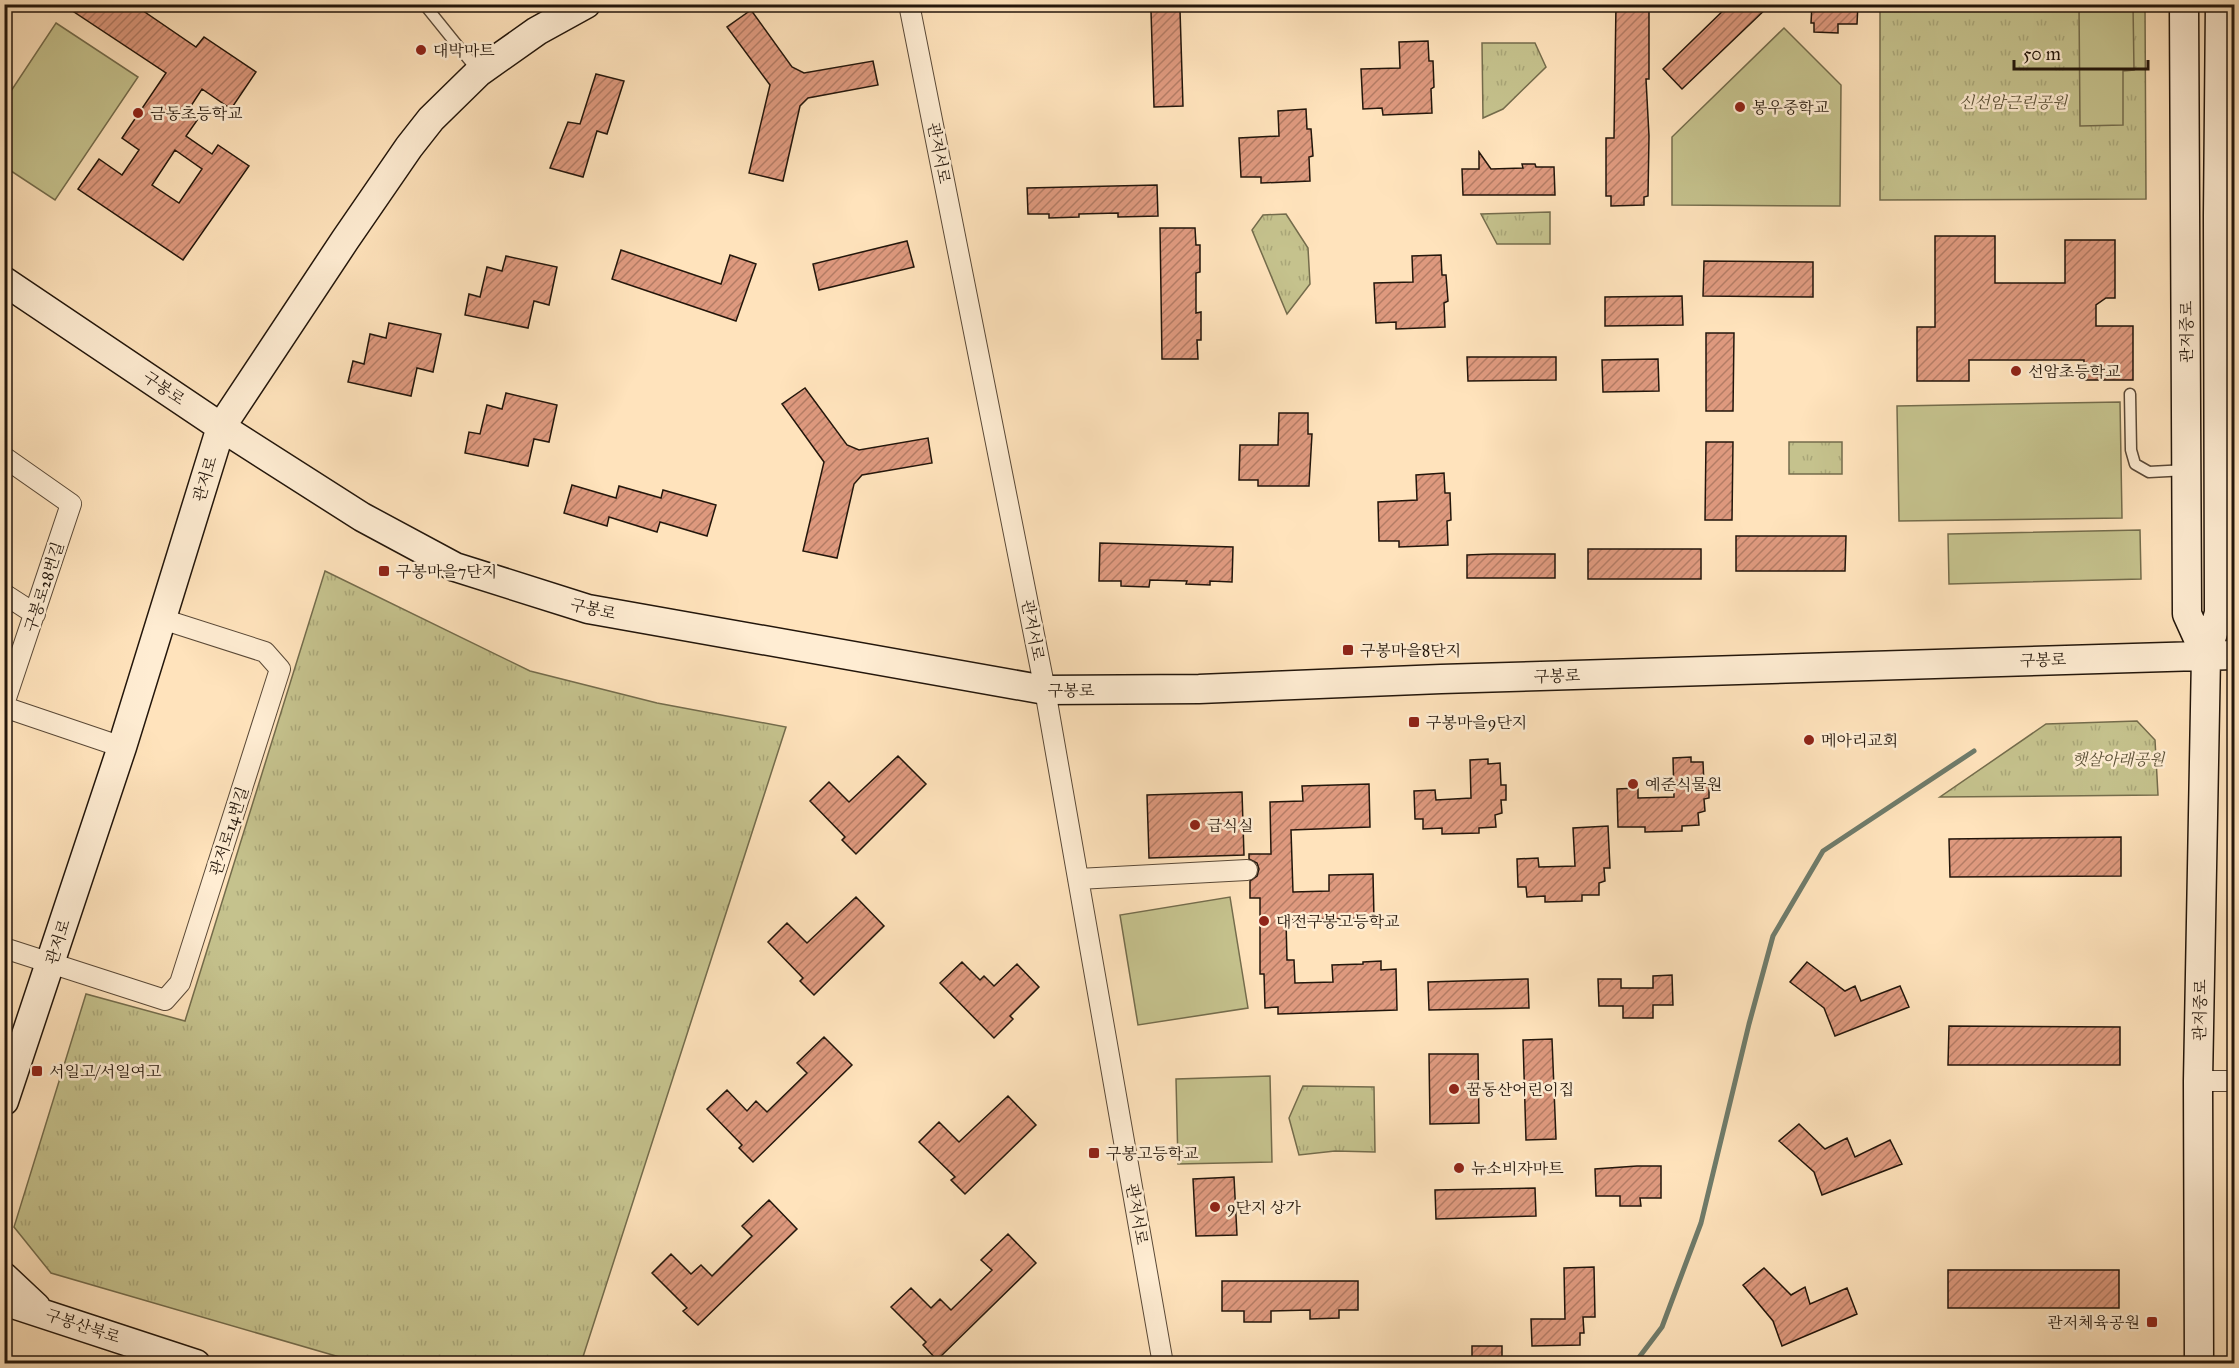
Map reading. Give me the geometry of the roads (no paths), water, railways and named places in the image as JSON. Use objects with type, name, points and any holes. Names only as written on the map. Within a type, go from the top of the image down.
[{"type":"street","name":"관저로","points":[[4,1101],[9,1069],[51,964],[122,747],[221,427],[409,147],[431,119],[478,72],[537,31],[586,4]]},
{"type":"street","name":"관저서로","points":[[909,4],[1045,690],[1163,1364]]},
{"type":"street","name":"관저중로","points":[[2184,4],[2187,614],[2206,656]]},
{"type":"street","name":"관저중로","points":[[2199,1364],[2198,1081],[2206,656],[2218,613],[2226,215],[2220,4]]},
{"type":"street","name":"구봉로","points":[[4,281],[221,427],[362,517],[455,567],[588,609],[1045,690],[1199,689],[1441,679],[2235,655]]},
{"type":"street","name":"구봉로28번길","points":[[4,457],[71,504],[4,705],[122,747]]},
{"type":"street","points":[[4,594],[35,614]]},
{"type":"street","name":"관저로14번길","points":[[51,964],[165,999],[180,983],[280,669],[265,652],[162,619]]},
{"type":"street","points":[[1078,879],[1247,870]]},
{"type":"street","points":[[4,948],[51,964]]},
{"type":"street","points":[[2198,1081],[2235,1081]]},
{"type":"street","points":[[4,1277],[42,1313]]},
{"type":"street","name":"구봉산북로","points":[[4,1301],[196,1364]]},
{"type":"lane","points":[[424,4],[478,72]]},
{"type":"lane","points":[[2130,394],[2131,450],[2135,464],[2149,472],[2187,470]]},
{"type":"waterway","points":[[1634,1364],[1662,1327],[1701,1223],[1749,1024],[1773,936],[1823,851],[1974,751]]},
{"type":"place","name":"대박마트","points":[[421,50]]},
{"type":"place","name":"봉우중학교","points":[[1740,107]]},
{"type":"place","name":"금동초등학교","points":[[138,113]]},
{"type":"place","name":"선암초등학교","points":[[2016,371]]},
{"type":"place","name":"구봉마을7단지","points":[[384,571]]},
{"type":"place","name":"구봉마을8단지","points":[[1348,650]]},
{"type":"place","name":"구봉마을9단지","points":[[1414,722]]},
{"type":"place","name":"메아리교회","points":[[1809,740]]},
{"type":"place","name":"예준식물원","points":[[1633,784]]},
{"type":"place","name":"급식실","points":[[1195,825]]},
{"type":"place","name":"대전구봉고등학교","points":[[1264,921]]},
{"type":"place","name":"서일고/서일여고","points":[[37,1071]]},
{"type":"place","name":"꿈동산어린이집","points":[[1454,1089]]},
{"type":"place","name":"구봉고등학교","points":[[1094,1153]]},
{"type":"place","name":"뉴소비자마트","points":[[1459,1168]]},
{"type":"place","name":"9단지 상가","points":[[1215,1207]]},
{"type":"place","name":"관저체육공원","points":[[2152,1322]]},
{"type":"park label","name":"신선암근린공원","points":[[2013,102]]},
{"type":"park label","name":"햇살아래공원","points":[[2118,759]]}]
